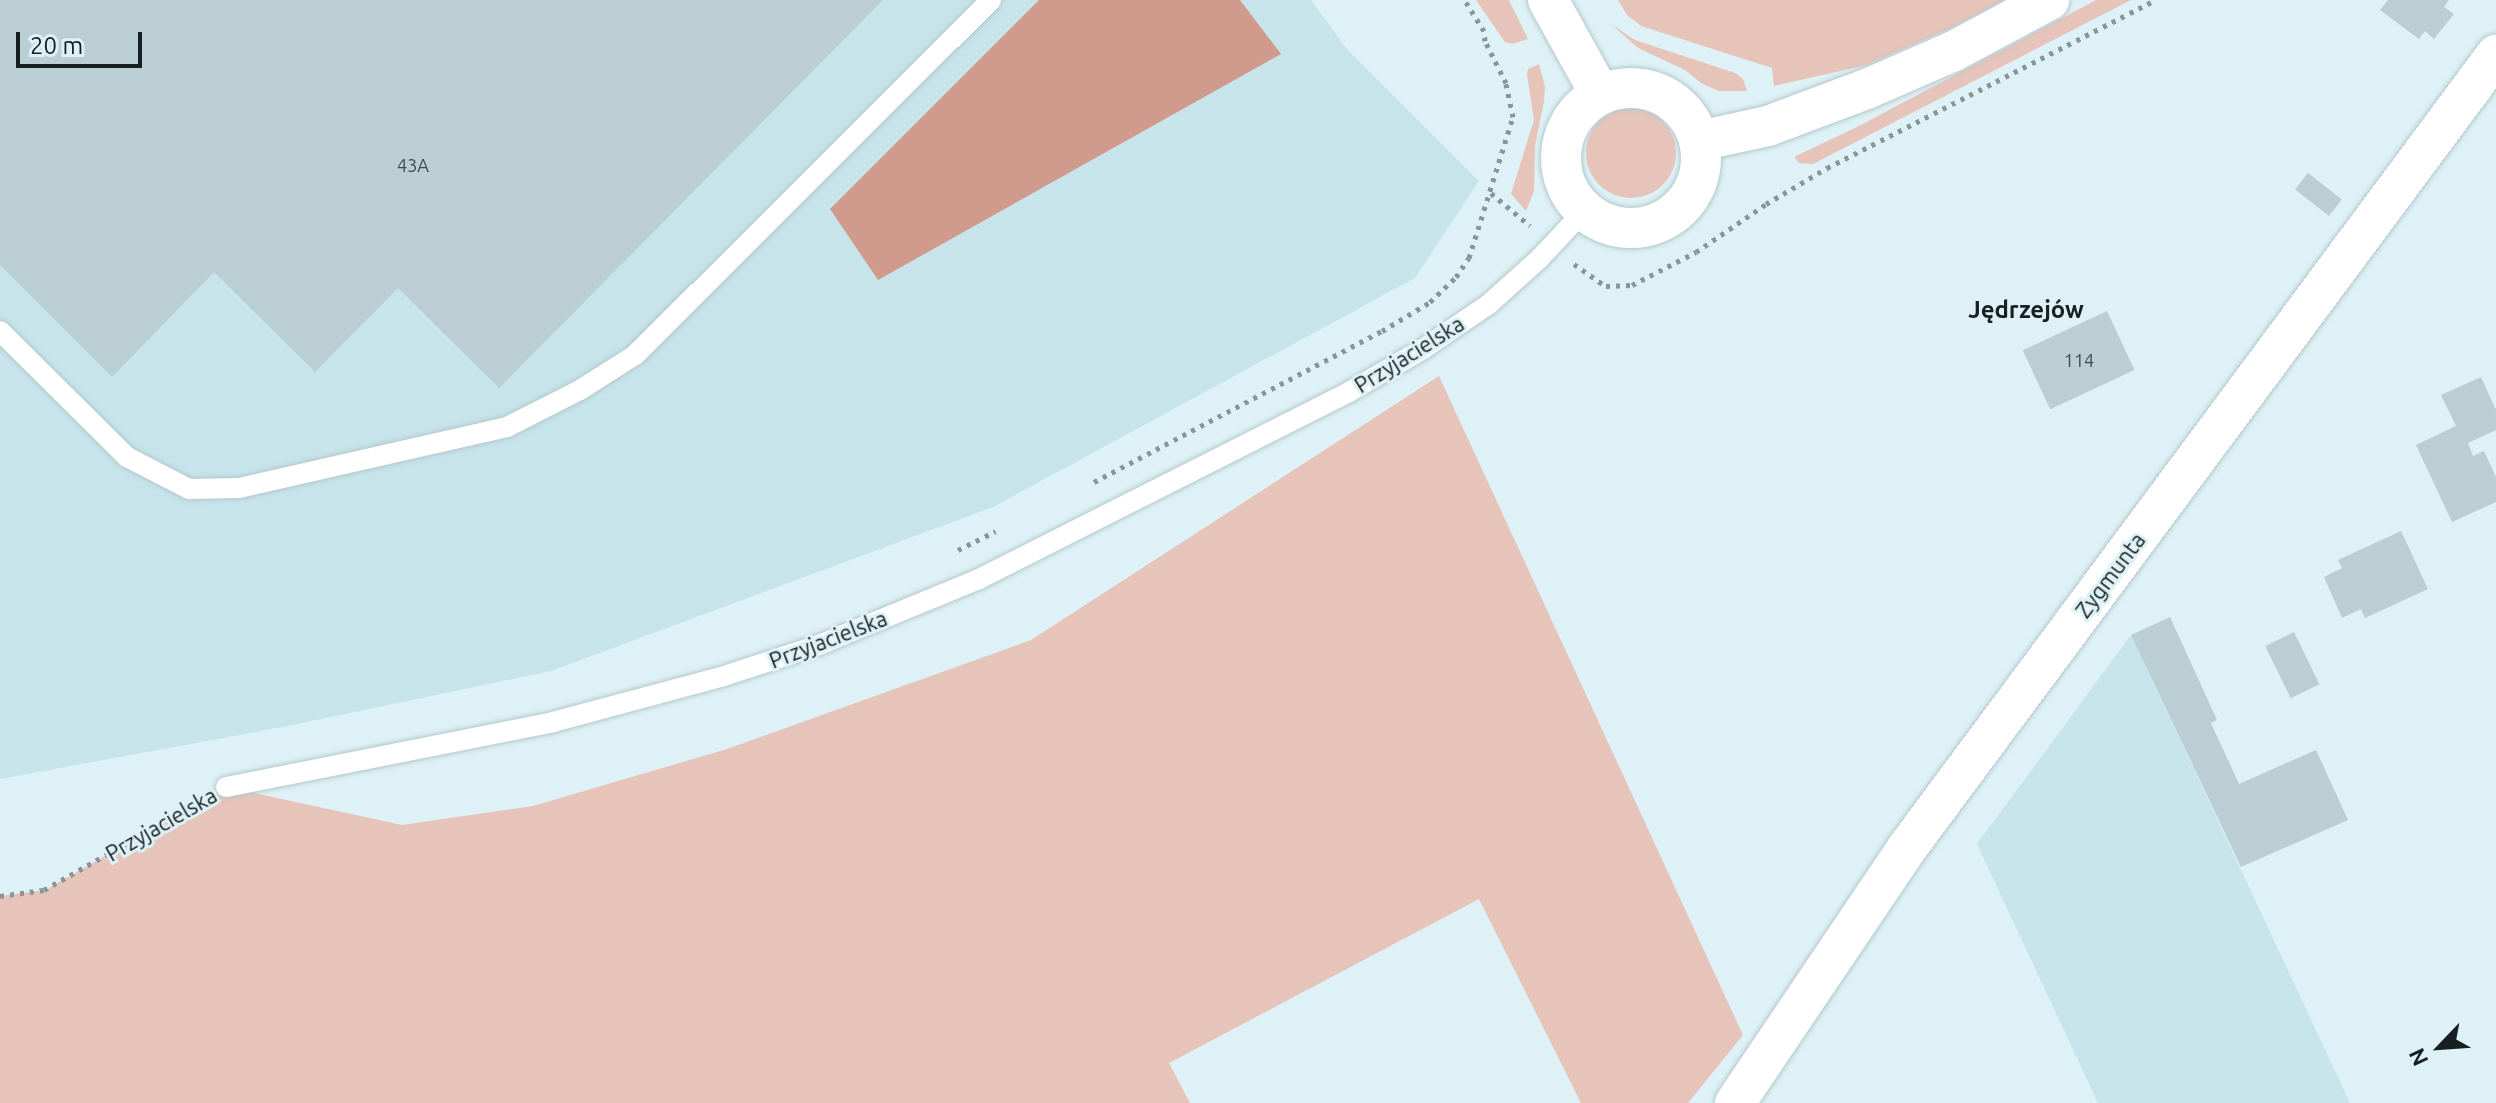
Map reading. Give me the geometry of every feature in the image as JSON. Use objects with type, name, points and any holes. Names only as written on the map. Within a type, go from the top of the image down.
[{"type":"street","points":[[1548,0],[1600,94]]},
{"type":"street","points":[[1699,141],[1768,126],[1869,88],[1954,51],[2049,0]]},
{"type":"street","name":"Zygmunta","points":[[1735,1103],[1907,848],[2496,55]]},
{"type":"street","points":[[1620,88],[1640,88],[1660,94],[1685,114],[1699,141],[1697,180],[1688,198],[1675,212],[1659,222],[1620,227],[1584,211],[1571,196],[1560,158],[1563,138],[1571,120],[1600,94],[1620,88]]},
{"type":"lane","points":[[0,331],[127,457],[189,489],[239,488],[507,427],[580,390],[635,355],[991,0]]},
{"type":"lane","name":"Przyjacielska","points":[[226,787],[553,722],[706,681],[819,645],[979,579],[1335,399],[1423,349],[1489,304],[1546,252],[1584,211]]},
{"type":"path","points":[[1084,486],[1382,331],[1430,302],[1456,277],[1469,258],[1513,117],[1506,83],[1485,41],[1484,31],[1465,0]]},
{"type":"path","points":[[1579,269],[1606,286],[1632,285],[1696,252],[1766,204],[1827,168],[2155,0]]},
{"type":"path","points":[[953,552],[1004,527]]},
{"type":"path","name":"Przyjacielska","points":[[0,896],[44,890],[226,787]]},
{"type":"shaded area","points":[[0,0],[1311,0],[1346,48],[1479,181],[1415,278],[993,507],[551,671],[288,726],[0,779]]},
{"type":"shaded area","points":[[1039,0],[1240,0],[1281,54],[878,280],[830,209]]},
{"type":"shaded area","points":[[1476,0],[1509,0],[1528,39],[1512,44],[1505,42]]},
{"type":"shaded area","points":[[1618,0],[2004,0],[1949,29],[1867,65],[1774,86],[1772,68],[1641,26],[1627,15]]},
{"type":"shaded area","points":[[2096,0],[2131,0],[1813,164],[1799,163],[1794,157],[1857,127]]},
{"type":"shaded area","points":[[1611,24],[1635,40],[1735,73],[1743,79],[1747,91],[1718,91],[1701,83],[1685,70],[1638,48]]},
{"type":"shaded area","points":[[1539,64],[1545,87],[1544,101],[1535,146],[1534,191],[1526,211],[1511,194],[1534,120],[1528,69]]},
{"type":"shaded area","points":[[1631,108],[1648,111],[1663,121],[1673,136],[1676,153],[1673,170],[1663,185],[1648,195],[1631,198],[1614,195],[1599,185],[1589,170],[1586,153],[1589,136],[1599,121],[1614,111]]},
{"type":"shaded area","points":[[1439,376],[1743,1035],[1688,1103],[1581,1103],[1479,899],[1169,1063],[1190,1103],[0,1103],[0,896],[45,890],[226,787],[402,825],[533,806],[727,749],[1031,640]]},
{"type":"shaded area","points":[[2131,635],[2350,1103],[2098,1103],[1977,844]]},
{"type":"building","points":[[0,0],[883,0],[499,388],[398,288],[315,372],[214,272],[112,377],[0,265]]},
{"type":"building","points":[[2388,0],[2449,0],[2444,7],[2454,14],[2434,39],[2425,31],[2419,39],[2380,10]]},
{"type":"building","points":[[2308,173],[2342,199],[2329,216],[2295,190]]},
{"type":"building","points":[[2107,311],[2134,370],[2050,409],[2023,350]]},
{"type":"building","points":[[2481,377],[2496,410],[2496,430],[2468,443],[2473,456],[2484,451],[2496,477],[2496,502],[2452,522],[2416,445],[2456,426],[2441,395]]},
{"type":"building","points":[[2401,531],[2428,589],[2365,618],[2361,609],[2342,618],[2324,577],[2342,568],[2338,560]]},
{"type":"building","points":[[2170,617],[2217,720],[2211,723],[2239,784],[2316,750],[2348,820],[2241,867],[2131,635]]},
{"type":"building","points":[[2294,632],[2319,684],[2291,698],[2265,646]]},
{"type":"district","name":"Jędrzejów","points":[[2026,310]]}]
